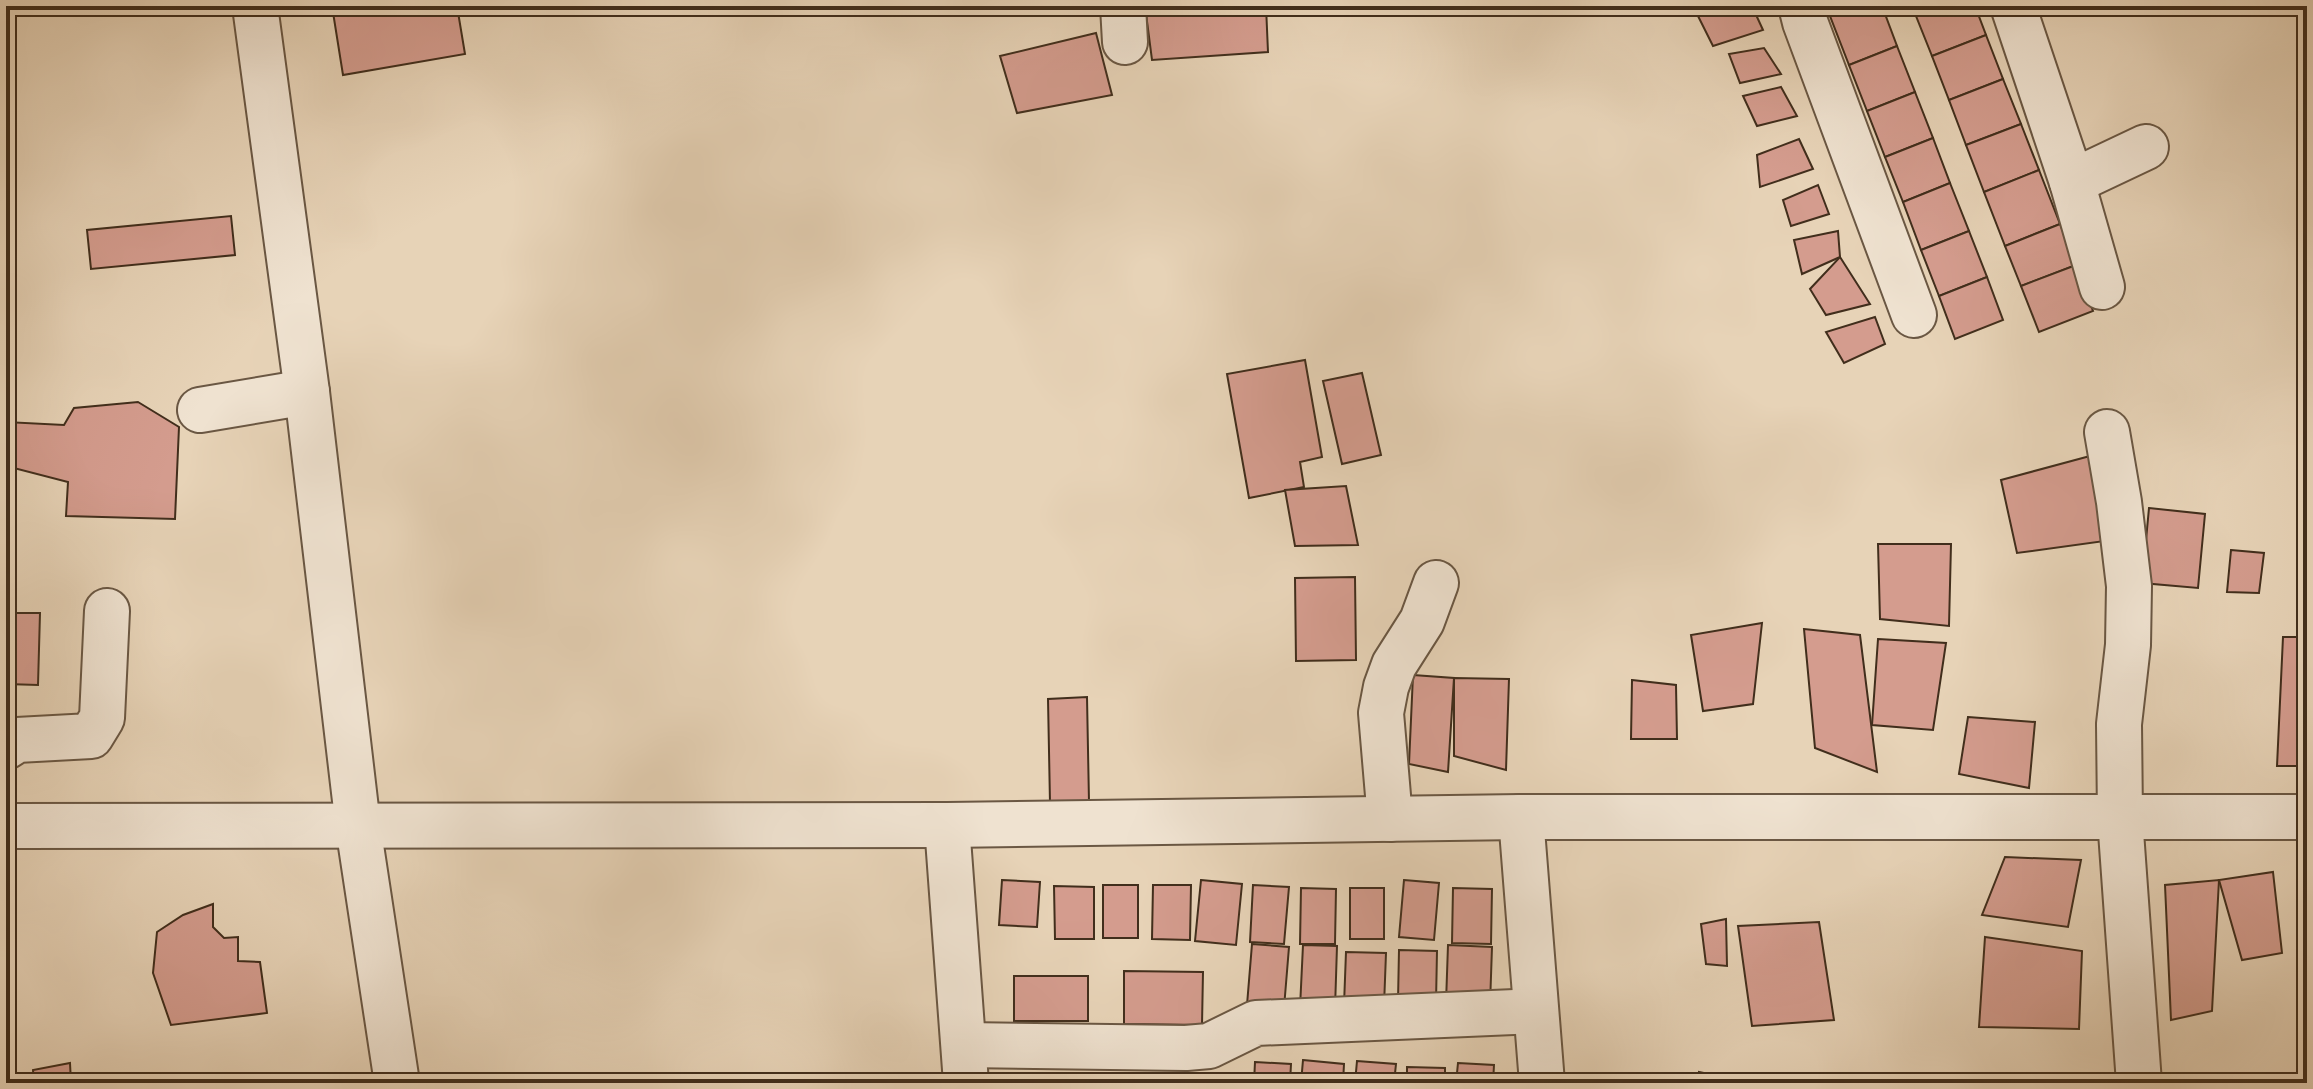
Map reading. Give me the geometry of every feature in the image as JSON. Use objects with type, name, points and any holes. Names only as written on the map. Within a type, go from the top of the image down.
[{"type":"street","points":[[255,6],[307,392],[358,826],[397,1083]]},
{"type":"street","points":[[1801,6],[1914,315]]},
{"type":"street","points":[[2013,6],[2072,182],[2102,287]]},
{"type":"street","points":[[2072,182],[2146,147]]},
{"type":"street","points":[[200,410],[307,392]]},
{"type":"street","points":[[2107,432],[2129,586],[2128,645],[2119,724],[2120,818],[2139,1083]]},
{"type":"street","points":[[1390,819],[1381,713],[1386,687],[1394,665],[1422,621],[1436,583]]},
{"type":"street","points":[[6,747],[17,740],[91,736],[95,731],[102,718],[107,611]]},
{"type":"street","points":[[6,826],[947,825],[1521,817],[2307,817]]},
{"type":"street","points":[[1521,817],[1542,1083]]},
{"type":"street","points":[[947,825],[965,1064],[1209,1046],[1256,1023],[1536,1011]]},
{"type":"building","points":[[332,6],[457,6],[465,54],[343,75]]},
{"type":"building","points":[[1145,6],[1266,6],[1268,52],[1152,60]]},
{"type":"building","points":[[1693,6],[1752,6],[1763,30],[1713,46]]},
{"type":"building","points":[[1826,6],[1856,6],[1830,16]]},
{"type":"building","points":[[1856,6],[1882,6],[1897,46],[1849,65],[1830,16]]},
{"type":"building","points":[[1912,6],[1975,6],[1986,35],[1932,56]]},
{"type":"building","points":[[1096,33],[1112,95],[1017,113],[1000,56]]},
{"type":"building","points":[[1986,35],[2003,79],[1949,100],[1932,56]]},
{"type":"building","points":[[1897,46],[1915,92],[1867,111],[1849,65]]},
{"type":"building","points":[[1764,48],[1781,74],[1740,83],[1729,54]]},
{"type":"building","points":[[2003,79],[2021,124],[1966,145],[1949,100]]},
{"type":"building","points":[[1781,87],[1797,116],[1757,126],[1743,96]]},
{"type":"building","points":[[1915,92],[1933,138],[1885,157],[1867,111]]},
{"type":"building","points":[[2021,124],[2039,170],[1984,192],[1966,145]]},
{"type":"building","points":[[1933,138],[1950,183],[1903,202],[1885,157]]},
{"type":"building","points":[[1799,139],[1813,169],[1760,187],[1757,155]]},
{"type":"building","points":[[2039,170],[2060,224],[2005,246],[1984,192]]},
{"type":"building","points":[[1950,183],[1969,231],[1921,250],[1903,202]]},
{"type":"building","points":[[1818,185],[1829,214],[1791,226],[1783,200]]},
{"type":"building","points":[[231,216],[235,255],[91,269],[87,230]]},
{"type":"building","points":[[2060,224],[2076,265],[2021,286],[2005,246]]},
{"type":"building","points":[[1838,231],[1840,257],[1802,274],[1794,240]]},
{"type":"building","points":[[1969,231],[1987,277],[1939,296],[1921,250]]},
{"type":"building","points":[[1840,257],[1870,304],[1826,315],[1810,289]]},
{"type":"building","points":[[2076,265],[2093,311],[2039,332],[2021,286]]},
{"type":"building","points":[[1987,277],[2003,320],[1955,339],[1939,296]]},
{"type":"building","points":[[1875,317],[1885,344],[1844,363],[1826,332]]},
{"type":"building","points":[[1305,360],[1322,457],[1300,462],[1304,487],[1249,498],[1227,374]]},
{"type":"building","points":[[1362,373],[1381,455],[1342,464],[1323,381]]},
{"type":"building","points":[[138,402],[179,427],[175,519],[66,516],[68,482],[6,466],[6,422],[64,425],[74,408]]},
{"type":"building","points":[[2090,456],[2112,540],[2017,553],[2001,480]]},
{"type":"building","points":[[1346,486],[1358,545],[1295,546],[1285,490]]},
{"type":"building","points":[[2149,508],[2205,514],[2198,588],[2142,583]]},
{"type":"building","points":[[1878,544],[1951,544],[1949,626],[1880,619]]},
{"type":"building","points":[[2231,550],[2264,553],[2259,593],[2227,592]]},
{"type":"building","points":[[1355,577],[1356,660],[1296,661],[1295,578]]},
{"type":"building","points":[[6,613],[40,613],[38,685],[6,684]]},
{"type":"building","points":[[1762,623],[1753,704],[1703,711],[1691,635]]},
{"type":"building","points":[[1804,629],[1860,635],[1877,772],[1815,748]]},
{"type":"building","points":[[2283,637],[2307,637],[2307,766],[2277,766]]},
{"type":"building","points":[[1878,639],[1946,643],[1933,730],[1872,725]]},
{"type":"building","points":[[1413,675],[1454,678],[1448,772],[1409,764]]},
{"type":"building","points":[[1454,678],[1509,679],[1506,770],[1454,756]]},
{"type":"building","points":[[1632,680],[1676,685],[1677,739],[1631,739]]},
{"type":"building","points":[[1087,697],[1089,802],[1050,803],[1048,699]]},
{"type":"building","points":[[1968,717],[2035,722],[2029,788],[1959,774]]},
{"type":"building","points":[[2005,857],[2081,860],[2068,927],[1982,915]]},
{"type":"building","points":[[2273,872],[2282,953],[2242,960],[2219,880]]},
{"type":"building","points":[[1002,880],[1040,882],[1037,927],[999,925]]},
{"type":"building","points":[[1201,880],[1242,884],[1236,945],[1195,941]]},
{"type":"building","points":[[1404,880],[1439,883],[1434,940],[1399,937]]},
{"type":"building","points":[[2219,880],[2212,1011],[2171,1020],[2165,885]]},
{"type":"building","points":[[1103,885],[1138,885],[1138,938],[1103,938]]},
{"type":"building","points":[[1153,885],[1191,885],[1190,940],[1152,939]]},
{"type":"building","points":[[1253,885],[1289,887],[1284,944],[1250,942]]},
{"type":"building","points":[[1054,886],[1094,887],[1094,939],[1055,939]]},
{"type":"building","points":[[1301,888],[1336,889],[1335,944],[1300,944]]},
{"type":"building","points":[[1350,888],[1384,888],[1384,939],[1350,939]]},
{"type":"building","points":[[1453,888],[1492,889],[1491,944],[1452,943]]},
{"type":"building","points":[[213,904],[213,927],[224,938],[238,937],[238,961],[260,962],[267,1013],[171,1025],[153,973],[157,932],[183,915]]},
{"type":"building","points":[[1726,919],[1727,966],[1706,964],[1701,924]]},
{"type":"building","points":[[1819,922],[1834,1020],[1752,1026],[1738,926]]},
{"type":"building","points":[[1985,937],[2082,951],[2079,1029],[1979,1027]]},
{"type":"building","points":[[1252,944],[1289,947],[1284,1008],[1247,1005]]},
{"type":"building","points":[[1303,945],[1337,946],[1335,1009],[1300,1008]]},
{"type":"building","points":[[1448,945],[1492,947],[1490,1005],[1446,1003]]},
{"type":"building","points":[[1399,950],[1437,951],[1436,1002],[1398,1001]]},
{"type":"building","points":[[1346,952],[1386,953],[1384,1006],[1344,1005]]},
{"type":"building","points":[[1124,971],[1203,972],[1202,1025],[1124,1024]]},
{"type":"building","points":[[1014,976],[1088,976],[1088,1021],[1014,1021]]},
{"type":"building","points":[[1303,1060],[1344,1064],[1343,1083],[1301,1083]]},
{"type":"building","points":[[1357,1061],[1396,1064],[1394,1083],[1355,1083]]},
{"type":"building","points":[[1255,1062],[1291,1064],[1290,1083],[1254,1083]]},
{"type":"building","points":[[70,1063],[71,1083],[34,1083],[33,1070]]},
{"type":"building","points":[[1458,1063],[1494,1065],[1493,1083],[1456,1083]]},
{"type":"building","points":[[1407,1067],[1445,1068],[1445,1083],[1407,1083]]},
{"type":"building","points":[[1699,1072],[1752,1083],[1699,1083]]}]
